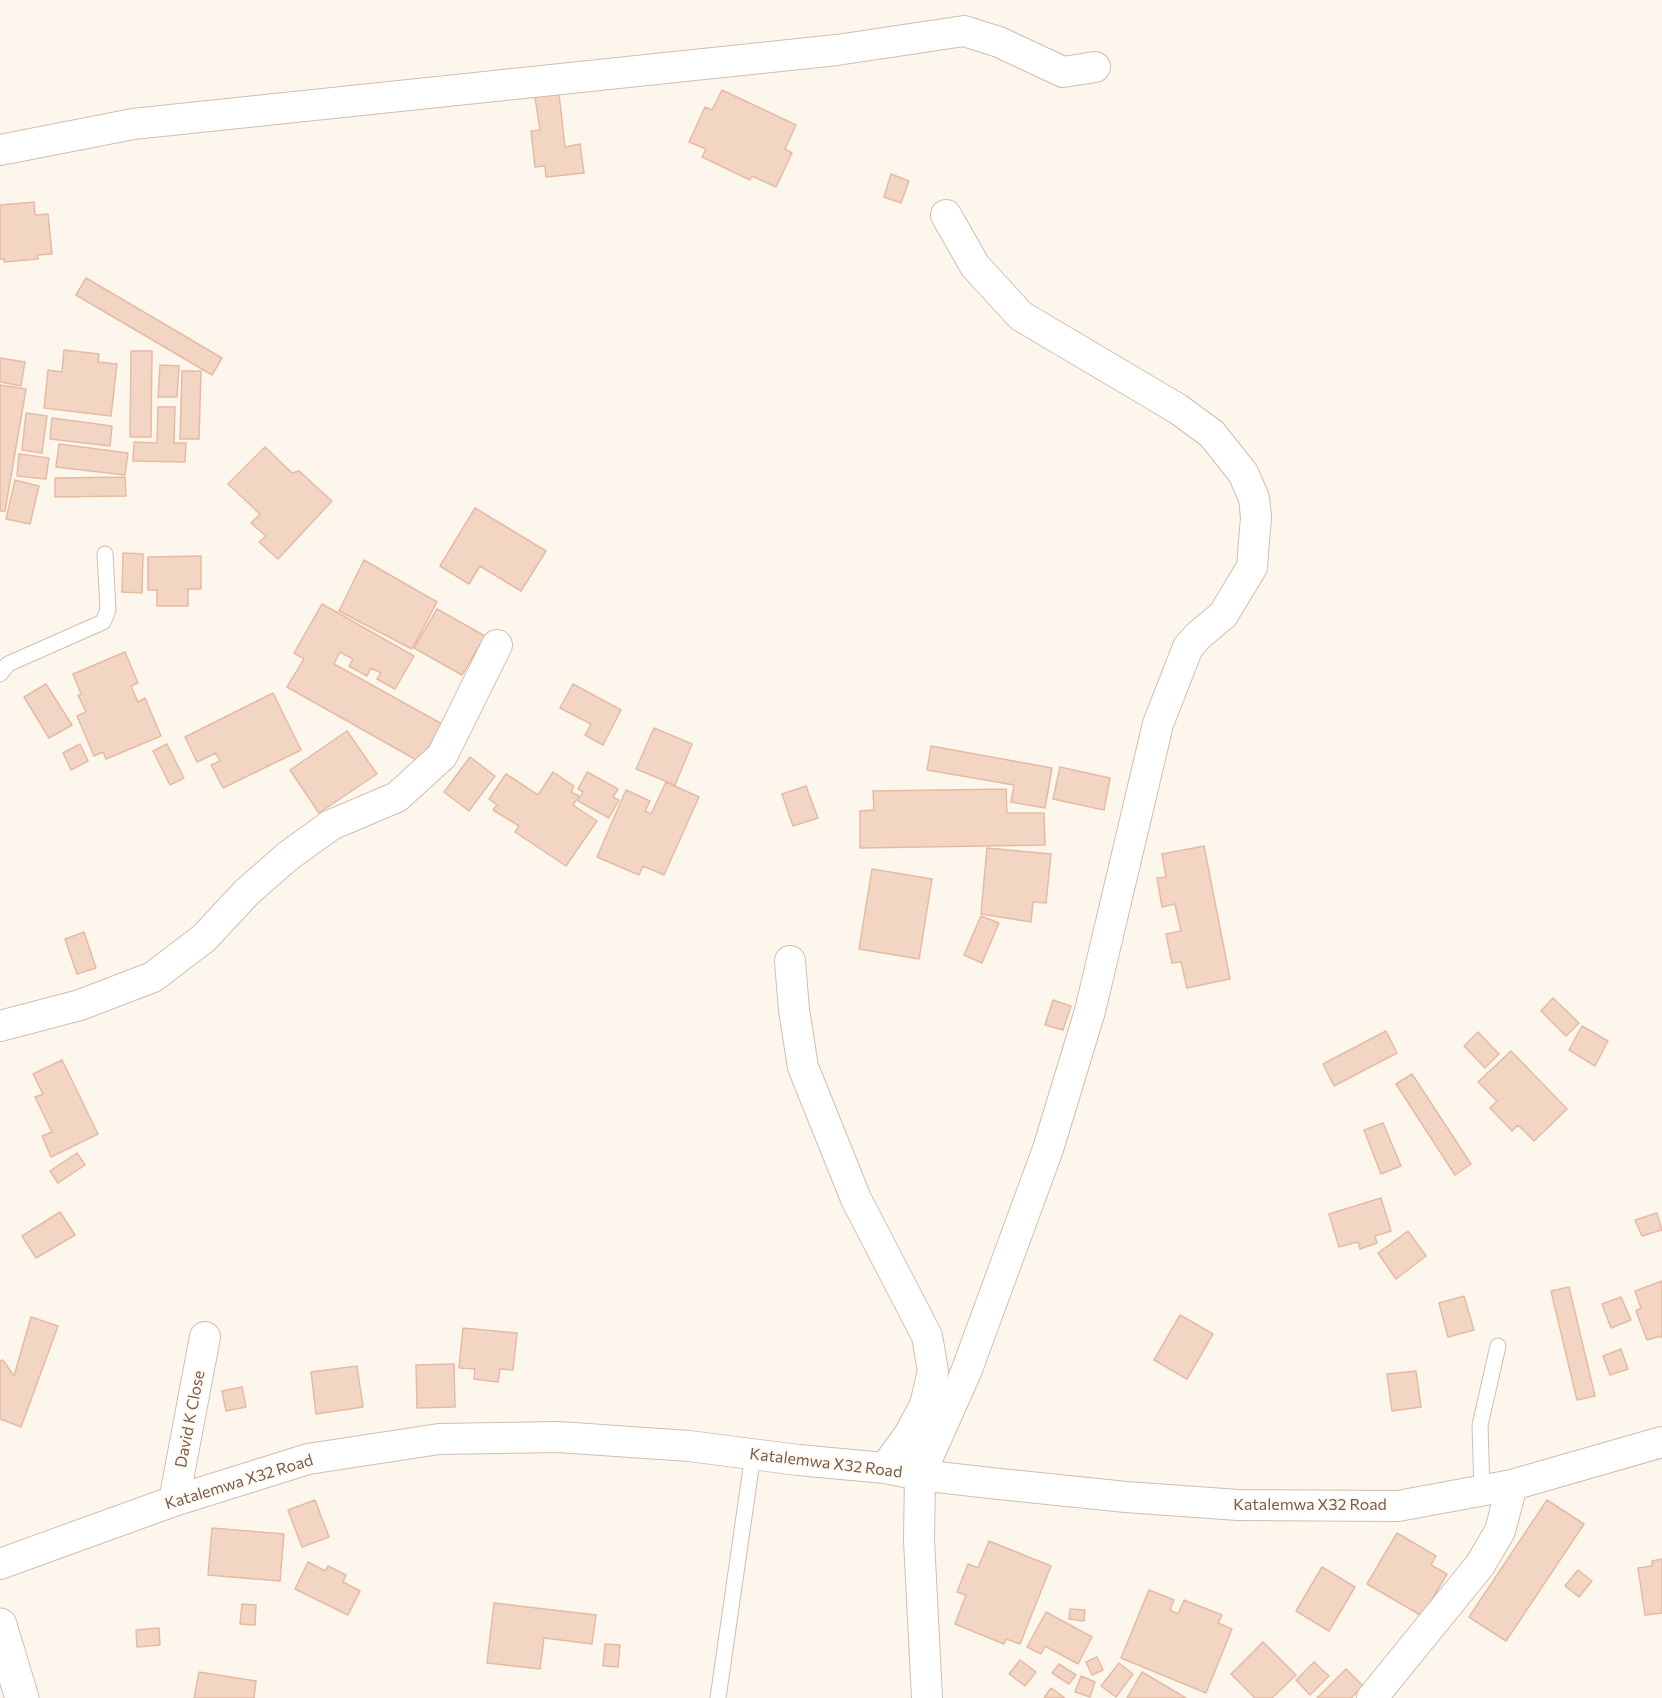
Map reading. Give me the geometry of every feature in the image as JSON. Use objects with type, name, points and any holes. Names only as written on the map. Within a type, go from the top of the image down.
[{"type":"street","points":[[0,150],[133,124],[825,51],[964,31],[999,42],[1063,72],[1095,66]]},
{"type":"street","points":[[927,1698],[919,1540],[920,1475],[966,1372],[1048,1149],[1090,1011],[1158,724],[1188,647],[1223,615],[1252,567],[1256,517],[1254,498],[1243,473],[1212,434],[1178,409],[1021,316],[975,266],[946,215]]},
{"type":"street","points":[[0,1026],[80,1005],[153,977],[204,938],[247,892],[288,856],[331,825],[397,797],[442,756],[497,645]]},
{"type":"street","points":[[790,962],[794,1010],[803,1067],[856,1199],[927,1336],[933,1371],[925,1405],[909,1435],[885,1468]]},
{"type":"street","name":"David K Close","points":[[174,1501],[206,1337]]},
{"type":"street","name":"Katalemwa X32 Road","points":[[0,1564],[174,1501],[308,1459],[439,1439],[558,1437],[689,1446],[885,1468],[920,1475],[1126,1497],[1238,1505],[1398,1506],[1512,1485],[1662,1442]]},
{"type":"street","points":[[1372,1698],[1480,1565],[1500,1531],[1512,1485]]},
{"type":"street","points":[[0,1625],[22,1698]]},
{"type":"lane","points":[[0,674],[8,664],[103,622],[108,610],[105,554]]},
{"type":"lane","points":[[1482,1490],[1480,1425],[1498,1346]]},
{"type":"lane","points":[[718,1698],[753,1454]]},
{"type":"building","points":[[722,90],[796,125],[785,149],[792,153],[776,187],[752,176],[750,180],[702,157],[706,149],[689,142],[705,107],[712,110]]},
{"type":"building","points":[[559,94],[565,147],[580,144],[584,173],[546,177],[545,166],[535,167],[531,131],[540,130],[535,97]]},
{"type":"building","points":[[891,174],[909,181],[901,203],[884,197]]},
{"type":"building","points":[[34,202],[35,215],[48,214],[52,254],[37,255],[38,259],[4,262],[4,259],[0,259],[0,205]]},
{"type":"building","points":[[86,278],[222,358],[212,375],[76,295]]},
{"type":"building","points":[[64,350],[99,354],[98,362],[117,364],[111,416],[44,408],[48,370],[62,372]]},
{"type":"building","points":[[131,351],[152,351],[151,437],[130,437]]},
{"type":"building","points":[[0,358],[25,362],[21,386],[0,382]]},
{"type":"building","points":[[160,365],[179,366],[177,397],[158,397]]},
{"type":"building","points":[[182,371],[201,371],[199,439],[180,439]]},
{"type":"building","points":[[0,385],[26,389],[5,511],[0,511]]},
{"type":"building","points":[[158,407],[175,407],[174,443],[186,443],[185,462],[133,461],[134,442],[157,443]]},
{"type":"building","points":[[26,413],[47,416],[42,453],[22,450]]},
{"type":"building","points":[[52,418],[112,426],[110,446],[50,439]]},
{"type":"building","points":[[59,444],[128,453],[125,475],[56,467]]},
{"type":"building","points":[[265,447],[292,473],[299,471],[332,501],[278,559],[259,542],[266,536],[251,523],[260,514],[228,484]]},
{"type":"building","points":[[19,454],[49,458],[46,479],[17,476]]},
{"type":"building","points":[[125,477],[126,496],[55,497],[55,478]]},
{"type":"building","points":[[15,480],[39,486],[30,524],[6,519]]},
{"type":"building","points":[[475,508],[546,551],[521,591],[480,566],[469,584],[440,566]]},
{"type":"building","points":[[123,553],[143,554],[142,593],[122,592]]},
{"type":"building","points":[[201,556],[201,589],[188,589],[188,606],[157,606],[157,590],[148,590],[148,557]]},
{"type":"building","points":[[364,560],[437,602],[412,649],[339,611]]},
{"type":"building","points":[[322,604],[414,656],[395,689],[377,679],[381,673],[371,668],[367,676],[349,666],[353,659],[340,652],[334,664],[442,724],[420,762],[287,687],[304,659],[294,653]]},
{"type":"building","points":[[437,609],[485,636],[462,675],[414,648]]},
{"type":"building","points":[[125,652],[138,683],[131,686],[138,702],[145,698],[161,736],[106,759],[103,752],[94,756],[77,716],[86,712],[78,695],[81,694],[73,674]]},
{"type":"building","points":[[46,684],[72,725],[49,738],[24,697]]},
{"type":"building","points":[[573,684],[621,710],[603,745],[585,735],[591,724],[560,708]]},
{"type":"building","points":[[273,693],[301,750],[223,788],[211,765],[220,761],[216,753],[197,762],[185,737]]},
{"type":"building","points":[[654,728],[692,744],[675,785],[636,769]]},
{"type":"building","points":[[347,731],[377,774],[319,813],[290,770]]},
{"type":"building","points":[[80,744],[88,761],[71,770],[63,753]]},
{"type":"building","points":[[167,744],[184,778],[170,785],[153,751]]},
{"type":"building","points":[[931,746],[1052,768],[1045,808],[1011,802],[1014,785],[927,770]]},
{"type":"building","points":[[470,757],[495,776],[469,811],[444,792]]},
{"type":"building","points":[[1060,767],[1110,778],[1104,810],[1053,799]]},
{"type":"building","points":[[553,772],[574,786],[571,792],[579,796],[573,805],[597,821],[566,866],[515,832],[519,826],[493,810],[497,805],[489,799],[506,774],[538,795]]},
{"type":"building","points":[[587,772],[618,789],[613,797],[619,800],[609,818],[578,801],[583,792],[578,789]]},
{"type":"building","points":[[666,782],[699,797],[664,875],[643,866],[639,875],[597,857],[626,790],[650,801],[645,811],[651,814]]},
{"type":"building","points":[[806,786],[818,818],[793,826],[782,794]]},
{"type":"building","points":[[1006,789],[1007,813],[1044,813],[1045,845],[860,848],[860,811],[874,810],[873,791]]},
{"type":"building","points":[[1204,846],[1230,979],[1187,988],[1181,962],[1172,963],[1166,934],[1181,931],[1175,904],[1162,907],[1157,878],[1166,877],[1162,854]]},
{"type":"building","points":[[987,848],[1051,854],[1046,903],[1033,902],[1031,922],[981,914]]},
{"type":"building","points":[[872,869],[932,879],[919,959],[859,949]]},
{"type":"building","points":[[981,916],[999,923],[982,963],[964,955]]},
{"type":"building","points":[[84,932],[96,968],[77,974],[65,939]]},
{"type":"building","points":[[1553,998],[1579,1023],[1566,1036],[1541,1011]]},
{"type":"building","points":[[1053,1000],[1071,1006],[1063,1030],[1045,1025]]},
{"type":"building","points":[[1582,1026],[1608,1041],[1595,1066],[1569,1050]]},
{"type":"building","points":[[1386,1031],[1397,1053],[1334,1086],[1323,1064]]},
{"type":"building","points":[[1478,1032],[1499,1054],[1485,1068],[1464,1046]]},
{"type":"building","points":[[1511,1051],[1567,1109],[1534,1141],[1518,1125],[1512,1131],[1490,1108],[1497,1101],[1478,1082]]},
{"type":"building","points":[[62,1060],[98,1134],[51,1157],[42,1136],[52,1132],[35,1097],[43,1094],[33,1074]]},
{"type":"building","points":[[1412,1074],[1471,1164],[1455,1175],[1396,1084]]},
{"type":"building","points":[[1383,1123],[1401,1166],[1381,1174],[1364,1130]]},
{"type":"building","points":[[77,1153],[85,1165],[58,1183],[50,1171]]},
{"type":"building","points":[[1381,1198],[1391,1231],[1375,1236],[1377,1243],[1360,1249],[1358,1242],[1339,1247],[1329,1214]]},
{"type":"building","points":[[60,1212],[75,1235],[36,1258],[22,1236]]},
{"type":"building","points":[[1657,1213],[1662,1230],[1642,1236],[1635,1220]]},
{"type":"building","points":[[1408,1231],[1426,1256],[1396,1279],[1378,1253]]},
{"type":"building","points":[[1662,1281],[1662,1338],[1661,1336],[1647,1340],[1636,1311],[1641,1308],[1635,1291]]},
{"type":"building","points":[[1569,1287],[1595,1396],[1577,1400],[1551,1291]]},
{"type":"building","points":[[1464,1296],[1474,1330],[1448,1337],[1439,1303]]},
{"type":"building","points":[[1621,1297],[1631,1320],[1611,1328],[1602,1304]]},
{"type":"building","points":[[1180,1315],[1213,1334],[1187,1379],[1154,1360]]},
{"type":"building","points":[[31,1317],[58,1326],[21,1427],[0,1419],[0,1361],[3,1360],[14,1376]]},
{"type":"building","points":[[463,1328],[517,1333],[513,1370],[500,1369],[498,1382],[474,1379],[475,1369],[459,1368]]},
{"type":"building","points":[[1621,1349],[1628,1369],[1610,1375],[1603,1356]]},
{"type":"building","points":[[454,1364],[455,1407],[417,1408],[416,1365]]},
{"type":"building","points":[[357,1366],[363,1407],[316,1414],[311,1372]]},
{"type":"building","points":[[1416,1371],[1421,1407],[1392,1411],[1387,1374]]},
{"type":"building","points":[[242,1387],[246,1407],[226,1411],[222,1391]]},
{"type":"building","points":[[315,1500],[329,1537],[302,1547],[288,1510]]},
{"type":"building","points":[[1547,1500],[1584,1524],[1506,1641],[1469,1617]]},
{"type":"building","points":[[212,1528],[284,1534],[280,1581],[208,1575]]},
{"type":"building","points":[[1397,1533],[1436,1556],[1431,1565],[1447,1574],[1422,1616],[1367,1584]]},
{"type":"building","points":[[989,1541],[1051,1566],[1020,1644],[1006,1639],[1004,1644],[955,1624],[966,1595],[957,1592],[968,1564],[978,1568]]},
{"type":"building","points":[[1662,1559],[1662,1613],[1645,1615],[1638,1568],[1652,1566],[1652,1561]]},
{"type":"building","points":[[308,1562],[325,1571],[328,1566],[346,1575],[343,1582],[360,1591],[348,1615],[295,1589]]},
{"type":"building","points":[[1322,1567],[1355,1587],[1329,1631],[1296,1611]]},
{"type":"building","points":[[1578,1570],[1592,1581],[1579,1597],[1565,1586]]},
{"type":"building","points":[[1149,1590],[1174,1600],[1170,1610],[1178,1614],[1184,1600],[1222,1615],[1218,1623],[1232,1629],[1206,1693],[1121,1658]]},
{"type":"building","points":[[494,1603],[596,1615],[592,1644],[544,1638],[540,1669],[487,1663]]},
{"type":"building","points":[[242,1604],[256,1605],[255,1625],[240,1624]]},
{"type":"building","points":[[1070,1609],[1085,1610],[1084,1621],[1069,1619]]},
{"type":"building","points":[[1046,1612],[1092,1637],[1078,1664],[1045,1646],[1041,1654],[1027,1647]]},
{"type":"building","points":[[159,1628],[160,1645],[137,1647],[136,1630]]},
{"type":"building","points":[[1263,1642],[1296,1675],[1272,1698],[1255,1698],[1231,1674]]},
{"type":"building","points":[[605,1644],[620,1645],[618,1667],[603,1666]]},
{"type":"building","points":[[1097,1657],[1103,1670],[1092,1675],[1086,1662]]},
{"type":"building","points":[[1020,1660],[1036,1672],[1025,1686],[1009,1674]]},
{"type":"building","points":[[1314,1662],[1329,1676],[1310,1695],[1296,1680]]},
{"type":"building","points":[[1119,1663],[1133,1674],[1116,1697],[1101,1686]]},
{"type":"building","points":[[1059,1664],[1076,1675],[1069,1684],[1052,1673]]},
{"type":"building","points":[[1346,1669],[1363,1686],[1351,1698],[1317,1698]]},
{"type":"building","points":[[199,1672],[256,1681],[254,1698],[194,1698]]},
{"type":"building","points":[[1142,1672],[1186,1698],[1127,1698]]},
{"type":"building","points":[[1081,1676],[1095,1682],[1090,1697],[1075,1692]]},
{"type":"building","points":[[1051,1688],[1065,1698],[1044,1698]]}]
